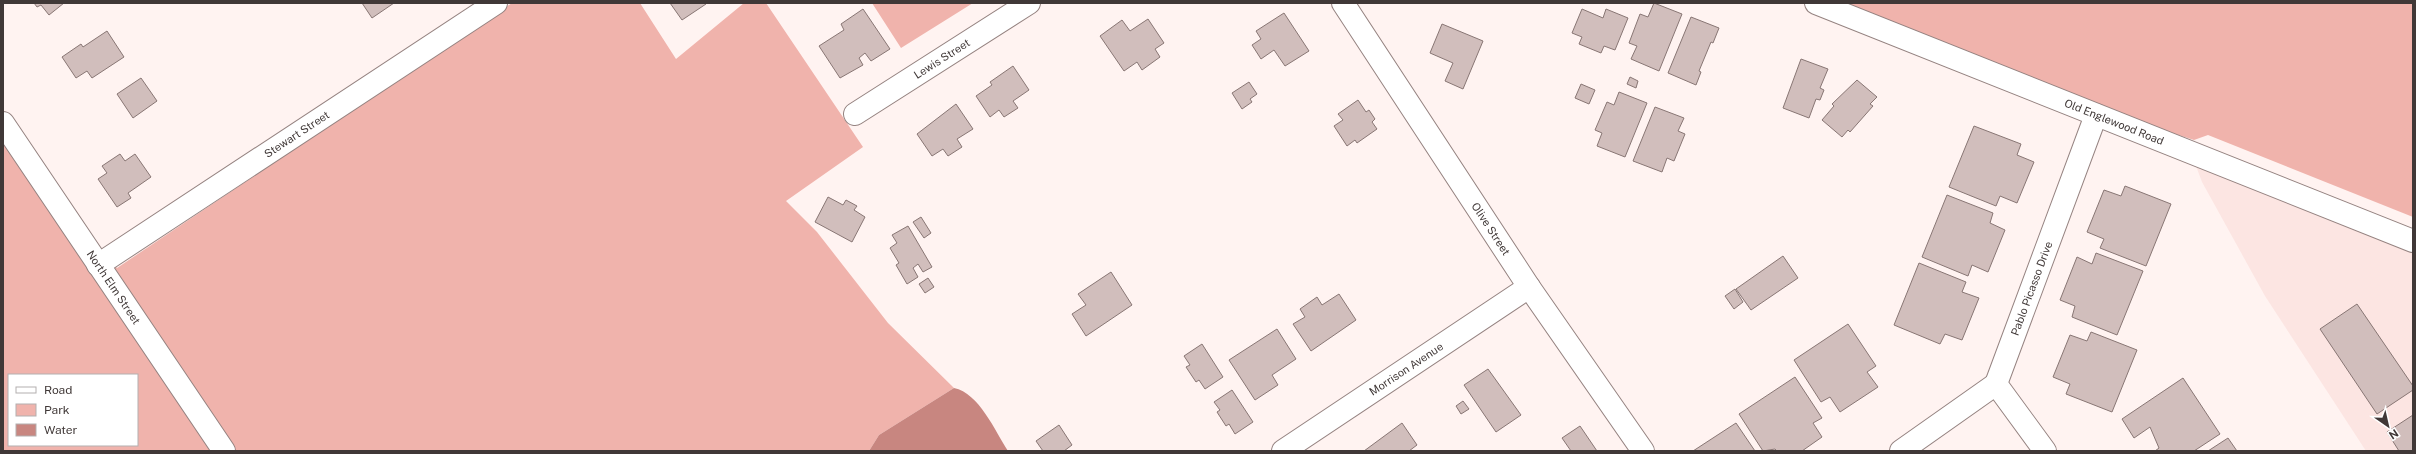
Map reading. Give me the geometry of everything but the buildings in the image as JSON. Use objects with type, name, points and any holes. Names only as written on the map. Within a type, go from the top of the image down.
[{"type":"street","name":"Stewart Street","points":[[98,265],[496,3]]},
{"type":"street","name":"Lewis Street","points":[[856,114],[1029,3]]},
{"type":"street","name":"Olive Street","points":[[1343,3],[1529,286],[1643,451]]},
{"type":"street","name":"Old Englewood Road","points":[[1816,3],[2413,241]]},
{"type":"street","name":"Pablo Picasso Drive","points":[[1996,384],[2096,115]]},
{"type":"street","name":"North Elm Street","points":[[3,123],[224,451]]},
{"type":"street","name":"Morrison Avenue","points":[[1283,451],[1529,286]]},
{"type":"street","points":[[1901,451],[1996,384],[2045,451]]},
{"type":"shaded area","points":[[2196,166],[2413,253],[2413,451],[2366,451],[2265,296],[2202,182]]},
{"type":"green space","points":[[512,3],[640,3],[676,59],[744,3],[766,3],[863,147],[786,201],[817,232],[888,323],[954,388],[879,435],[869,451],[3,451],[3,128],[117,268]]},
{"type":"green space","points":[[872,3],[973,3],[901,48]]},
{"type":"green space","points":[[1844,3],[2413,3],[2413,217],[2208,135],[2194,140],[2157,128]]},
{"type":"water","points":[[954,388],[963,391],[979,405],[1008,451],[869,451],[879,435]]}]
